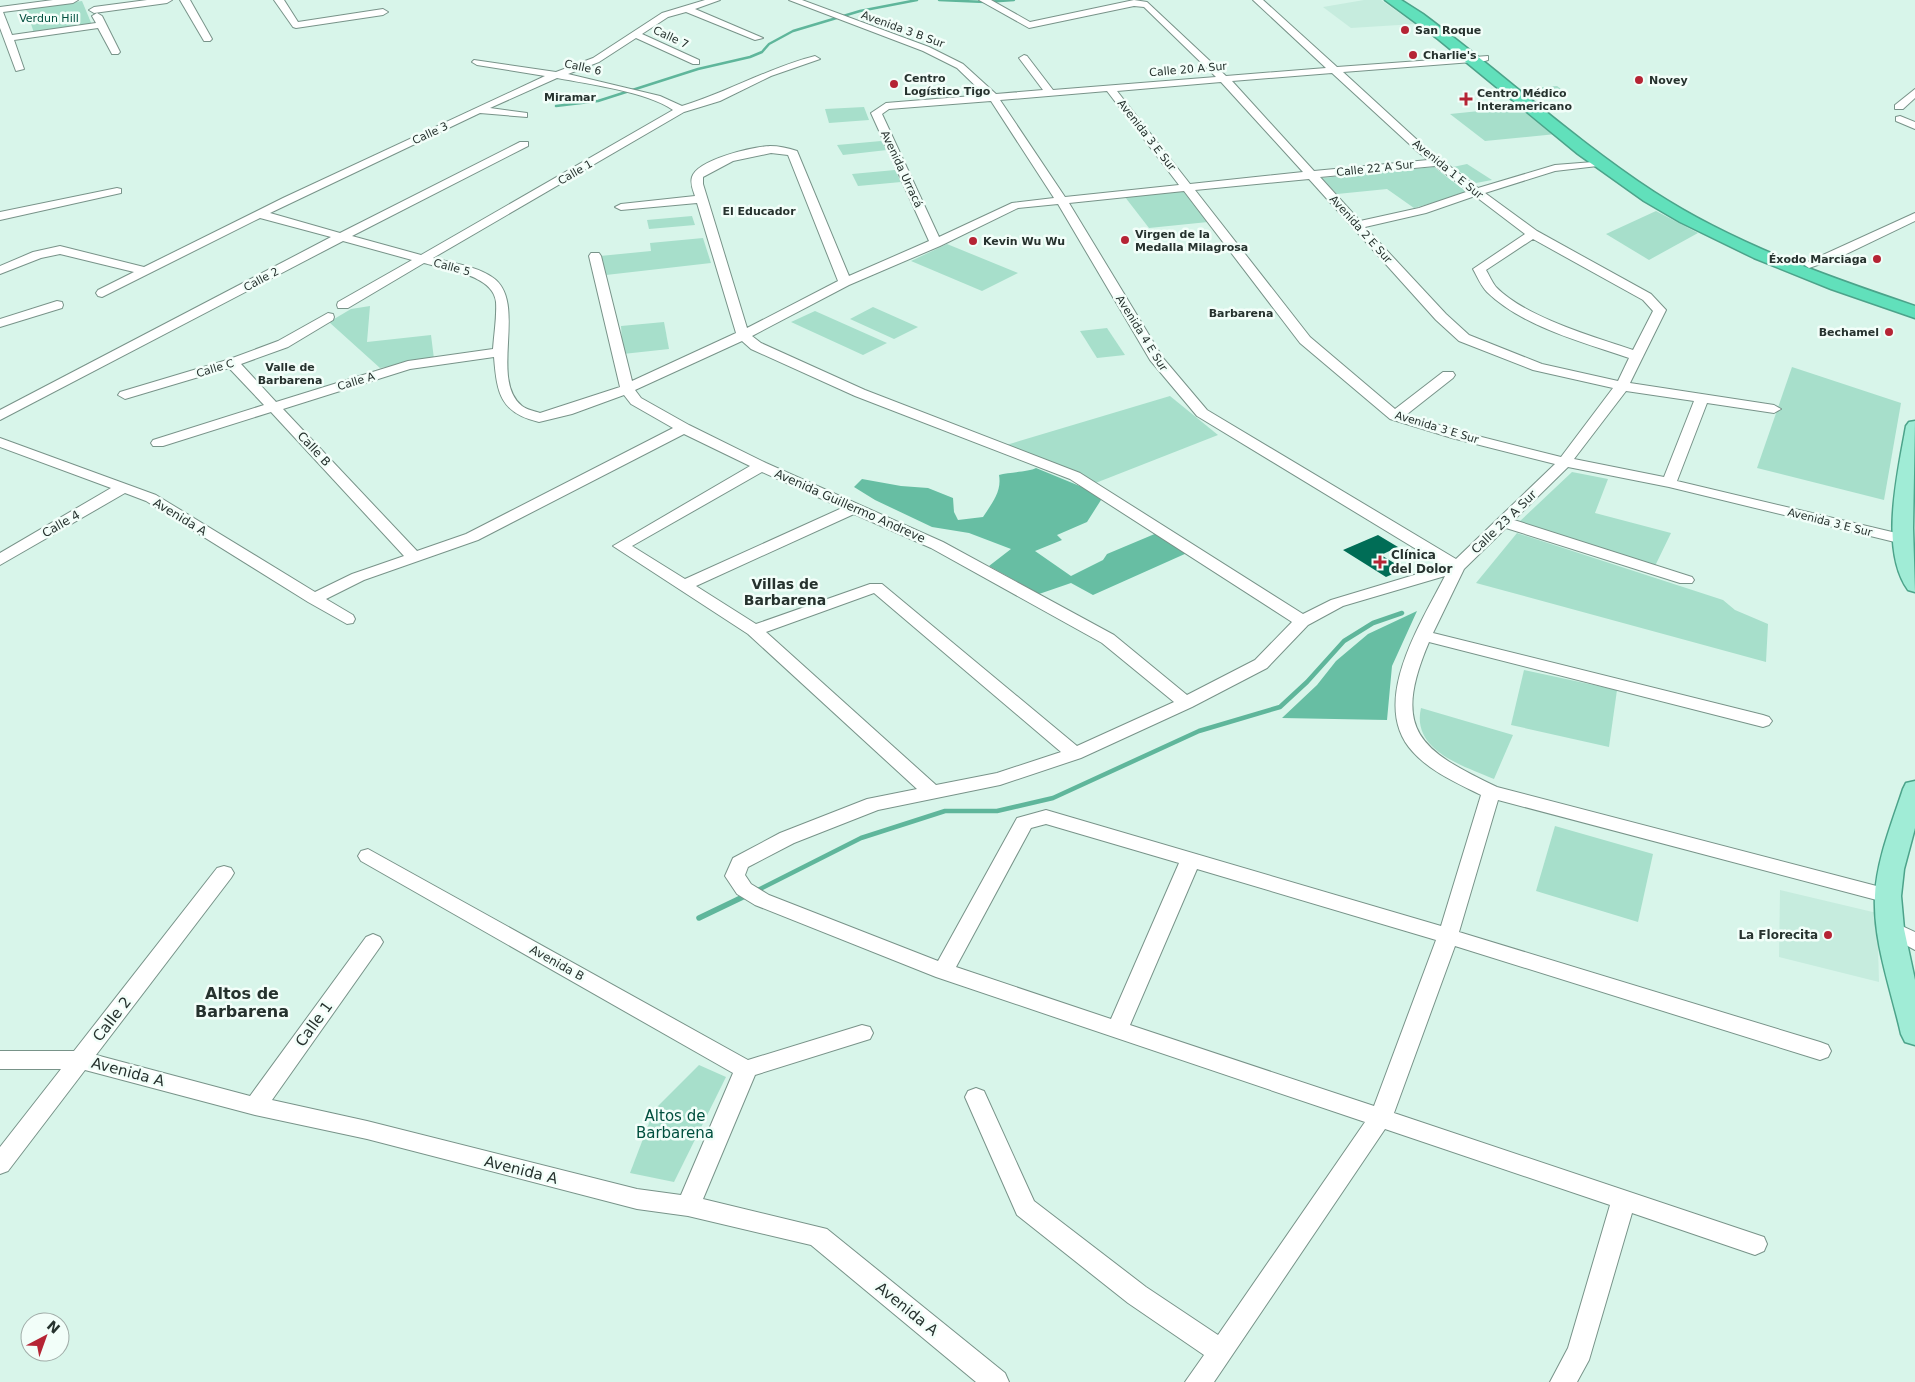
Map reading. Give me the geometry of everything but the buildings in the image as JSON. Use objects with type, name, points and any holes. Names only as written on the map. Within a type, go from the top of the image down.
[{"type":"highway","points":[[1392,0],[1478,59],[1630,173],[1660,193],[1740,234],[1809,264],[1915,303]]},
{"type":"highway","points":[[1406,0],[1453,32],[1478,59],[1602,163],[1653,198],[1718,234],[1796,269],[1915,312]]},
{"type":"highway","points":[[1718,234],[1792,262],[1809,264],[1815,271],[1886,303]]},
{"type":"main road","points":[[1914,439],[1903,539],[1909,574],[1915,586]]},
{"type":"main road","points":[[1915,789],[1911,817],[1893,869],[1888,896],[1891,928],[1915,1034]]},
{"type":"street","points":[[19,69],[1,18],[22,7],[74,0]]},
{"type":"street","points":[[89,0],[115,52]]},
{"type":"street","points":[[94,10],[167,0]]},
{"type":"street","points":[[185,0],[207,39]]},
{"type":"street","points":[[279,0],[296,25],[383,12],[372,0]]},
{"type":"street","name":"Calle 3","points":[[102,293],[259,214],[557,74],[596,60],[665,16],[685,8],[715,0]]},
{"type":"street","name":"Avenida 3 B Sur","points":[[794,0],[946,58],[960,66],[994,98]]},
{"type":"street","points":[[984,0],[1029,25],[1113,7]]},
{"type":"street","points":[[1100,0],[1113,7]]},
{"type":"street","name":"Avenida 1 E Sur","points":[[1258,0],[1438,162],[1478,193],[1533,234],[1647,297],[1660,310]]},
{"type":"street","name":"Avenida 2 E Sur","points":[[1113,7],[1142,3],[1147,5],[1224,79],[1441,317],[1464,338],[1538,367],[1622,386],[1774,409]]},
{"type":"street","points":[[22,7],[32,35]]},
{"type":"street","points":[[685,8],[758,38]]},
{"type":"street","points":[[8,38],[101,25]]},
{"type":"street","name":"Calle 7","points":[[635,34],[696,62]]},
{"type":"street","name":"Calle 1","points":[[343,305],[680,110],[716,98],[767,74],[815,58]]},
{"type":"street","points":[[1024,58],[1050,93]]},
{"type":"street","name":"Calle 20 A Sur","points":[[893,104],[994,98],[1478,59]]},
{"type":"street","name":"Calle 6","points":[[477,62],[557,74],[675,105],[680,110]]},
{"type":"street","name":"Avenida 3 E Sur","points":[[1110,88],[1305,340],[1395,416],[1457,435],[1565,462],[1669,483],[1903,539]]},
{"type":"street","points":[[1899,107],[1915,92]]},
{"type":"street","name":"Avenida 4 E Sur","points":[[994,98],[1061,198],[1157,360],[1202,413],[1457,567]]},
{"type":"street","name":"Avenida Urracá","points":[[893,104],[881,108],[876,113],[936,243]]},
{"type":"street","points":[[480,110],[523,115]]},
{"type":"street","points":[[1900,119],[1915,126]]},
{"type":"street","name":"Calle 2","points":[[0,416],[343,236],[524,144]]},
{"type":"street","points":[[845,282],[793,153],[788,150],[733,156],[704,169],[698,176],[697,184],[701,199],[743,335],[756,346],[860,393],[1075,476],[1302,620]]},
{"type":"street","name":"Calle 22 A Sur","points":[[539,418],[566,411],[627,389],[743,335],[845,282],[936,243],[1016,205],[1061,198],[1438,162]]},
{"type":"street","points":[[1356,225],[1422,211],[1524,176],[1555,168],[1602,163]]},
{"type":"street","points":[[0,216],[117,191]]},
{"type":"street","points":[[621,207],[701,199]]},
{"type":"street","name":"Calle 5","points":[[259,214],[478,274],[490,280],[498,290],[502,300],[500,352],[504,389],[517,409],[539,418]]},
{"type":"street","points":[[1809,264],[1834,255],[1915,217]]},
{"type":"street","points":[[1533,234],[1478,269],[1491,289],[1519,309],[1558,329],[1637,356]]},
{"type":"street","points":[[0,270],[36,255],[60,250],[146,271]]},
{"type":"street","points":[[595,256],[627,389]]},
{"type":"street","points":[[0,323],[57,305]]},
{"type":"street","name":"Calle 23 A Sur","points":[[943,971],[762,900],[744,889],[735,876],[740,863],[787,838],[874,804],[1000,779],[1075,754],[1186,703],[1262,664],[1302,620],[1337,603],[1457,567],[1565,462],[1622,386],[1660,310]]},
{"type":"street","name":"Calle C","points":[[125,395],[232,363],[283,344],[328,317]]},
{"type":"street","name":"Calle A","points":[[158,443],[408,365],[500,352]]},
{"type":"street","name":"Calle B","points":[[232,363],[413,556]]},
{"type":"street","points":[[1395,416],[1448,375]]},
{"type":"street","name":"Avenida Guillermo Andreve","points":[[627,389],[636,401],[684,428],[761,466],[937,545],[1108,639],[1186,703]]},
{"type":"street","points":[[1669,483],[1702,398]]},
{"type":"street","points":[[314,599],[358,577],[413,556],[472,537],[684,428]]},
{"type":"street","name":"Avenida A","points":[[0,442],[150,498],[347,620]]},
{"type":"street","points":[[761,466],[622,546],[754,630],[932,792]]},
{"type":"street","name":"Calle 4","points":[[1,559],[123,488]]},
{"type":"street","points":[[685,585],[854,508]]},
{"type":"street","points":[[1505,522],[1686,580]]},
{"type":"street","points":[[1457,567],[1415,656],[1405,690],[1404,721],[1413,740],[1428,755],[1457,774],[1491,792],[1888,896]]},
{"type":"street","points":[[754,630],[876,588],[1075,754]]},
{"type":"street","points":[[1425,636],[1762,721]]},
{"type":"street","points":[[1198,1382],[1221,1352],[1381,1117],[1448,936],[1491,792]]},
{"type":"street","points":[[1754,1244],[943,971],[1024,823],[1030,820],[1054,818],[1448,936],[1820,1051]]},
{"type":"street","name":"Avenida B","points":[[368,856],[746,1069]]},
{"type":"street","points":[[1118,1029],[1191,859]]},
{"type":"street","name":"Calle 2","points":[[0,1164],[224,873]]},
{"type":"street","points":[[1891,928],[1915,942]]},
{"type":"street","name":"Calle 1","points":[[255,1106],[373,942]]},
{"type":"street","points":[[688,1206],[746,1069],[862,1033]]},
{"type":"street","name":"Avenida A","points":[[0,1060],[80,1060],[255,1106],[367,1130],[637,1199],[688,1206],[818,1236],[996,1382]]},
{"type":"street","points":[[976,1097],[1024,1208],[1136,1295],[1221,1352]]},
{"type":"street","points":[[1563,1382],[1580,1352],[1624,1199]]},
{"type":"shaded area","points":[[1364,0],[1381,0],[1415,24],[1351,28],[1323,7]]},
{"type":"shaded area","name":"La Florecita","points":[[1780,890],[1877,913],[1879,982],[1779,957]]},
{"type":"green space","name":"Verdun Hill","points":[[82,1],[92,25],[34,33],[26,9]]},
{"type":"green space","points":[[1557,86],[1569,95],[1543,97],[1531,88]]},
{"type":"green space","points":[[864,107],[869,120],[829,123],[825,109]]},
{"type":"green space","points":[[1499,109],[1502,111],[1522,109],[1556,134],[1485,141],[1450,114]]},
{"type":"green space","points":[[881,141],[887,150],[843,155],[837,145]]},
{"type":"green space","points":[[1467,164],[1492,180],[1476,183],[1453,167]]},
{"type":"green space","points":[[1434,167],[1468,193],[1414,208],[1387,189],[1337,194],[1322,178]]},
{"type":"green space","points":[[895,170],[901,182],[858,186],[852,174]]},
{"type":"green space","points":[[1183,191],[1208,222],[1149,228],[1125,197]]},
{"type":"green space","points":[[1656,211],[1698,233],[1649,260],[1606,234]]},
{"type":"green space","points":[[692,216],[695,225],[649,229],[647,220]]},
{"type":"green space","name":"El Educador","points":[[703,238],[711,263],[606,275],[600,256],[651,251],[650,243]]},
{"type":"green space","points":[[947,244],[1018,273],[982,291],[911,261]]},
{"type":"green space","points":[[370,306],[367,342],[431,335],[434,359],[380,368],[329,322],[351,309]]},
{"type":"green space","points":[[873,307],[918,327],[894,339],[850,319]]},
{"type":"green space","points":[[815,311],[887,343],[863,355],[791,322]]},
{"type":"green space","points":[[664,322],[669,349],[623,354],[621,326]]},
{"type":"green space","points":[[1107,328],[1125,355],[1097,358],[1080,331]]},
{"type":"green space","points":[[1792,367],[1901,403],[1884,500],[1757,468]]},
{"type":"green space","points":[[1170,396],[1218,435],[1093,484],[1003,446]]},
{"type":"green space","points":[[1036,468],[1099,494],[1101,500],[1087,522],[1057,535],[1062,540],[1035,551],[1071,576],[1103,560],[1107,554],[1157,533],[1187,553],[1093,595],[1071,583],[1039,594],[989,566],[1011,549],[969,533],[932,527],[875,500],[854,487],[862,479],[901,486],[928,488],[953,498],[954,512],[958,520],[983,517],[998,492],[999,475]]},
{"type":"green space","points":[[1572,472],[1608,479],[1595,513],[1671,533],[1655,566],[1519,522]]},
{"type":"green space","points":[[1517,533],[1723,600],[1735,610],[1768,624],[1766,662],[1476,583]]},
{"type":"green space","points":[[1417,611],[1392,666],[1387,720],[1282,718],[1317,685],[1336,661],[1368,634]]},
{"type":"green space","points":[[1524,670],[1617,690],[1609,747],[1511,725]]},
{"type":"green space","points":[[1421,708],[1513,735],[1494,779],[1455,762],[1432,745],[1424,735],[1420,723]]},
{"type":"green space","points":[[1555,826],[1653,854],[1638,922],[1536,891]]},
{"type":"green space","name":"Altos de Barbarena","points":[[699,1065],[726,1077],[674,1182],[630,1173],[654,1110]]},
{"type":"waterway","points":[[556,106],[598,101],[698,69],[750,57],[762,52],[769,44],[793,31],[860,11],[917,0]]},
{"type":"waterway","points":[[939,0],[985,2],[1014,0]]},
{"type":"waterway","points":[[758,890],[756,891],[861,838],[945,811],[997,811],[1053,798],[1199,731],[1280,707],[1307,682],[1344,641],[1373,623],[1402,613]]},
{"type":"waterway","points":[[699,918],[747,895]]},
{"type":"place","name":"San Roque","points":[[1405,30]]},
{"type":"place","name":"Charlie's","points":[[1413,55]]},
{"type":"place","name":"Novey","points":[[1639,80]]},
{"type":"place","name":"Centro Logístico Tigo","points":[[894,84]]},
{"type":"place","name":"Centro Médico Interamericano","points":[[1466,99]]},
{"type":"place","name":"Virgen de la Medalla Milagrosa","points":[[1125,240]]},
{"type":"place","name":"Kevin Wu Wu","points":[[973,241]]},
{"type":"place","name":"Éxodo Marciaga","points":[[1877,259]]},
{"type":"place","name":"Bechamel","points":[[1889,332]]},
{"type":"place","name":"Clínica del Dolor","points":[[1380,562]]},
{"type":"place","name":"La Florecita","points":[[1828,935]]},
{"type":"district","name":"Miramar","points":[[570,97]]},
{"type":"district","name":"El Educador","points":[[759,211]]},
{"type":"district","name":"Barbarena","points":[[1241,313]]},
{"type":"district","name":"Valle de Barbarena","points":[[290,373]]},
{"type":"district","name":"Villas de Barbarena","points":[[785,592]]},
{"type":"district","name":"Altos de Barbarena","points":[[242,1002]]}]
